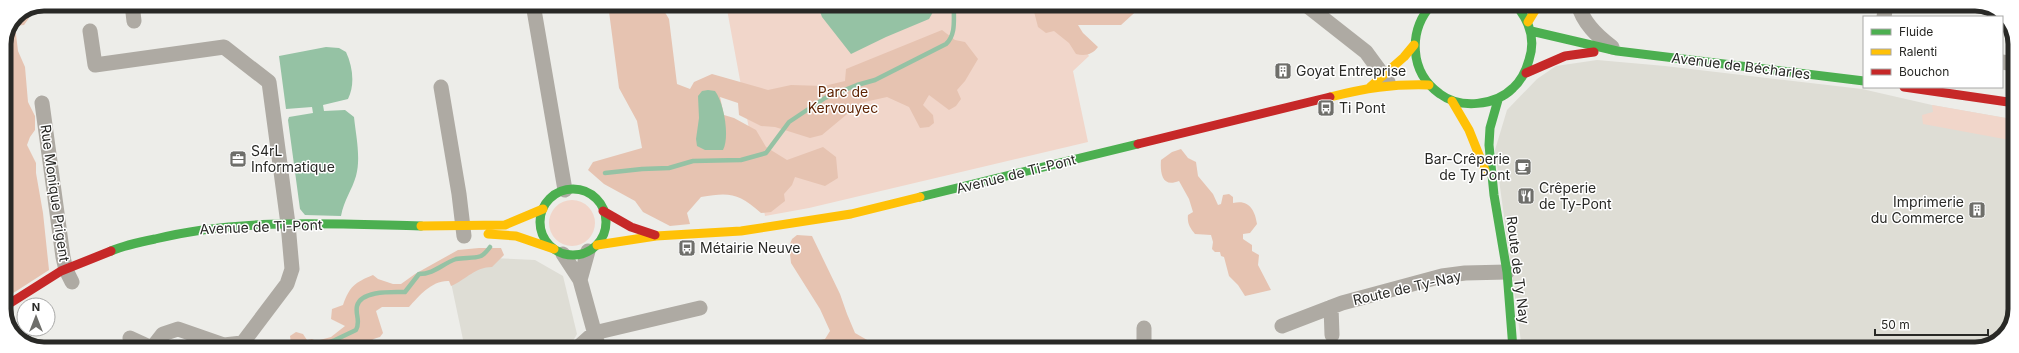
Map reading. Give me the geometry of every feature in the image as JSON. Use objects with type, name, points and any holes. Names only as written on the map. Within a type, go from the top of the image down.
[{"type":"street","points":[[133,11],[134,20]]},
{"type":"street","points":[[534,11],[565,190]]},
{"type":"street","points":[[1314,11],[1366,52],[1387,81],[1429,85]]},
{"type":"street","points":[[1427,11],[1418,24],[1414,45],[1418,66],[1429,85],[1452,101],[1475,104],[1498,100],[1516,87],[1526,73],[1531,60],[1533,45],[1528,22],[1520,11]]},
{"type":"street","points":[[1528,22],[1535,11]]},
{"type":"street","points":[[1582,11],[1592,29],[1618,51]]},
{"type":"street","points":[[1415,12],[1418,24]]},
{"type":"street","points":[[90,31],[95,64],[224,47],[268,82],[292,262],[290,277],[278,296],[243,342]]},
{"type":"street","name":"Avenue de Bécharles","points":[[1531,31],[1618,51],[1863,81]]},
{"type":"street","name":"Avenue de Ti-Pont","points":[[592,248],[656,236],[741,231],[852,214],[1370,87],[1387,81],[1414,45]]},
{"type":"street","name":"Avenue de Bécharles","points":[[1526,73],[1573,54],[1618,51]]},
{"type":"street","points":[[441,87],[462,233]]},
{"type":"street","points":[[1911,88],[2008,102]]},
{"type":"street","name":"Route de Ty Nay","points":[[1498,100],[1490,136],[1494,196],[1507,272],[1512,342]]},
{"type":"street","name":"Route de Ty Nay","points":[[1452,101],[1477,148],[1494,196]]},
{"type":"street","name":"Rue Monique Prigent","points":[[42,103],[72,279]]},
{"type":"street","points":[[580,280],[592,248],[605,228],[606,221],[603,210],[596,199],[589,194],[573,189],[565,190],[548,200],[542,209],[540,227],[543,235],[559,251],[580,280],[597,342]]},
{"type":"street","name":"Avenue de Ti-Pont","points":[[462,233],[505,225],[542,209]]},
{"type":"street","name":"Avenue de Ti-Pont","points":[[603,210],[631,227],[656,236]]},
{"type":"street","name":"Avenue de Ti-Pont","points":[[11,303],[31,290],[72,279],[110,250],[157,236],[217,227],[289,234],[496,234],[516,236],[559,251]]},
{"type":"street","points":[[559,251],[580,254],[592,248]]},
{"type":"street","name":"Route de Ty-Nay","points":[[1282,326],[1331,307],[1442,276],[1465,273],[1507,272]]},
{"type":"street","points":[[1331,307],[1332,335]]},
{"type":"street","points":[[584,342],[594,333],[700,308]]},
{"type":"street","points":[[1144,328],[1144,342]]},
{"type":"street","points":[[158,342],[164,334],[178,329],[213,342]]},
{"type":"street","points":[[130,338],[139,342]]},
{"type":"shaded area","points":[[820,11],[933,11],[929,19],[851,54],[822,17]]},
{"type":"shaded area","points":[[326,47],[339,48],[346,52],[352,70],[352,88],[348,99],[323,105],[324,111],[345,110],[354,117],[358,147],[358,162],[356,176],[341,216],[305,215],[300,209],[288,120],[289,117],[313,113],[312,107],[286,109],[279,56]]},
{"type":"shaded area","points":[[1597,60],[1665,66],[1862,89],[1932,105],[2008,119],[2008,313],[2005,324],[1997,334],[1991,338],[1979,342],[1521,342],[1495,150],[1507,110],[1537,79],[1556,66]]},
{"type":"shaded area","points":[[702,91],[715,91],[721,103],[726,129],[723,150],[705,150],[697,146],[696,139],[699,118],[698,96]]},
{"type":"shaded area","points":[[491,258],[535,260],[563,276],[577,334],[572,342],[464,342],[449,273]]},
{"type":"green space","points":[[609,11],[664,11],[669,19],[677,84],[690,89],[694,82],[712,74],[768,90],[791,85],[824,86],[845,81],[846,69],[942,30],[955,40],[965,42],[978,59],[965,81],[957,90],[961,99],[956,106],[949,110],[929,95],[923,105],[933,115],[934,123],[929,127],[920,128],[909,107],[887,97],[860,103],[852,108],[822,135],[810,138],[775,127],[761,126],[739,115],[738,103],[720,97],[724,115],[734,118],[756,130],[766,147],[787,160],[823,147],[836,157],[838,178],[825,186],[795,177],[792,185],[784,194],[785,201],[771,212],[761,213],[746,201],[733,196],[719,195],[701,197],[687,213],[690,224],[670,226],[643,212],[635,201],[604,184],[588,170],[593,162],[642,148],[637,121],[619,88]]},
{"type":"green space","name":"Parc de Kervouyec","points":[[727,11],[1064,11],[1066,18],[1089,56],[1073,71],[1088,142],[809,208],[765,216]]},
{"type":"green space","points":[[1034,11],[1136,11],[1121,25],[1078,25],[1083,33],[1098,47],[1091,53],[1082,55],[1076,54],[1069,43],[1054,31],[1046,33],[1038,27]]},
{"type":"green space","points":[[29,15],[29,18],[24,25],[17,26]]},
{"type":"green space","points":[[15,29],[18,51],[25,67],[28,102],[35,116],[35,130],[27,145],[36,163],[36,173],[43,213],[49,270],[11,294],[11,44]]},
{"type":"green space","points":[[1932,105],[2006,118],[2008,119],[2008,140],[1923,124],[1922,115],[1933,112]]},
{"type":"green space","points":[[1181,149],[1188,158],[1196,162],[1198,176],[1213,194],[1218,205],[1221,204],[1223,195],[1229,194],[1233,197],[1233,203],[1239,202],[1247,204],[1253,210],[1257,224],[1250,233],[1243,234],[1243,239],[1252,245],[1252,251],[1259,255],[1258,265],[1271,290],[1245,296],[1238,285],[1229,276],[1224,257],[1221,256],[1220,252],[1215,252],[1212,249],[1213,242],[1211,235],[1195,234],[1192,230],[1188,220],[1188,215],[1193,212],[1189,199],[1179,181],[1173,183],[1166,181],[1163,178],[1161,170],[1161,160],[1172,152]]},
{"type":"green space","points":[[572,200],[585,204],[591,210],[595,223],[591,236],[585,242],[572,246],[559,242],[553,236],[549,223],[553,210],[559,204]]},
{"type":"green space","points":[[797,235],[812,236],[840,294],[855,333],[871,342],[812,342],[825,339],[830,331],[820,309],[791,263],[789,246],[792,239]]},
{"type":"green space","points":[[501,248],[504,255],[492,267],[476,271],[451,286],[449,281],[437,283],[426,290],[409,307],[382,307],[376,311],[383,333],[380,337],[368,342],[291,342],[290,336],[296,332],[303,334],[307,340],[312,339],[316,341],[331,337],[345,326],[331,319],[332,309],[343,305],[348,293],[361,280],[373,275],[378,279],[393,284],[401,284],[415,274],[458,250]]},
{"type":"waterway","points":[[605,173],[669,168],[693,161],[741,160],[766,153],[789,122],[825,98],[857,85],[875,80],[946,44],[952,35],[954,11]]},
{"type":"waterway","points":[[329,342],[356,330],[358,324],[357,306],[364,297],[386,292],[405,292],[419,274],[434,271],[456,259],[481,256],[490,247]]},
{"type":"traffic: fast","points":[[1427,11],[1419,26],[1415,51],[1422,74],[1430,85],[1440,94],[1448,99],[1467,103],[1487,102],[1497,99],[1506,94],[1521,79],[1528,64],[1532,45],[1530,30],[1521,11]]},
{"type":"traffic: fast","points":[[1531,31],[1617,51],[1863,81]]},
{"type":"traffic: fast","points":[[1498,100],[1490,128],[1489,145],[1494,195],[1507,272],[1512,342]]},
{"type":"traffic: fast","points":[[920,197],[1138,144]]},
{"type":"traffic: fast","points":[[573,189],[586,192],[596,199],[603,209],[606,222],[603,235],[596,245],[586,252],[573,255],[560,252],[550,245],[543,235],[540,222],[543,209],[550,199],[560,192],[573,189]]},
{"type":"traffic: fast","points":[[111,251],[133,244],[187,232],[253,225],[320,224],[421,226]]},
{"type":"traffic: slow","points":[[1528,22],[1535,11]]},
{"type":"traffic: slow","points":[[1370,87],[1404,57],[1414,45]]},
{"type":"traffic: slow","points":[[1330,97],[1379,87],[1429,85]]},
{"type":"traffic: slow","points":[[1452,101],[1469,130],[1485,170]]},
{"type":"traffic: slow","points":[[597,245],[656,236],[741,231],[851,214],[920,197]]},
{"type":"traffic: slow","points":[[421,226],[505,225],[543,209]]},
{"type":"traffic: slow","points":[[488,234],[516,236],[554,249]]},
{"type":"traffic: jam","points":[[1526,73],[1565,56],[1594,52]]},
{"type":"traffic: jam","points":[[1911,88],[2008,102]]},
{"type":"traffic: jam","points":[[1138,144],[1330,97]]},
{"type":"traffic: jam","points":[[603,211],[631,227],[655,235]]},
{"type":"traffic: jam","points":[[11,303],[61,271],[111,251]]},
{"type":"place","name":"Goyat Entreprise","points":[[1283,71]]},
{"type":"place","name":"Ti Pont","points":[[1326,108]]},
{"type":"place","name":"S4rL Informatique","points":[[238,159]]},
{"type":"place","name":"Bar-Crêperie de Ty Pont","points":[[1523,167]]},
{"type":"place","name":"Crêperie de Ty-Pont","points":[[1526,196]]},
{"type":"place","name":"Imprimerie du Commerce","points":[[1977,210]]},
{"type":"place","name":"Métairie Neuve","points":[[687,248]]}]
